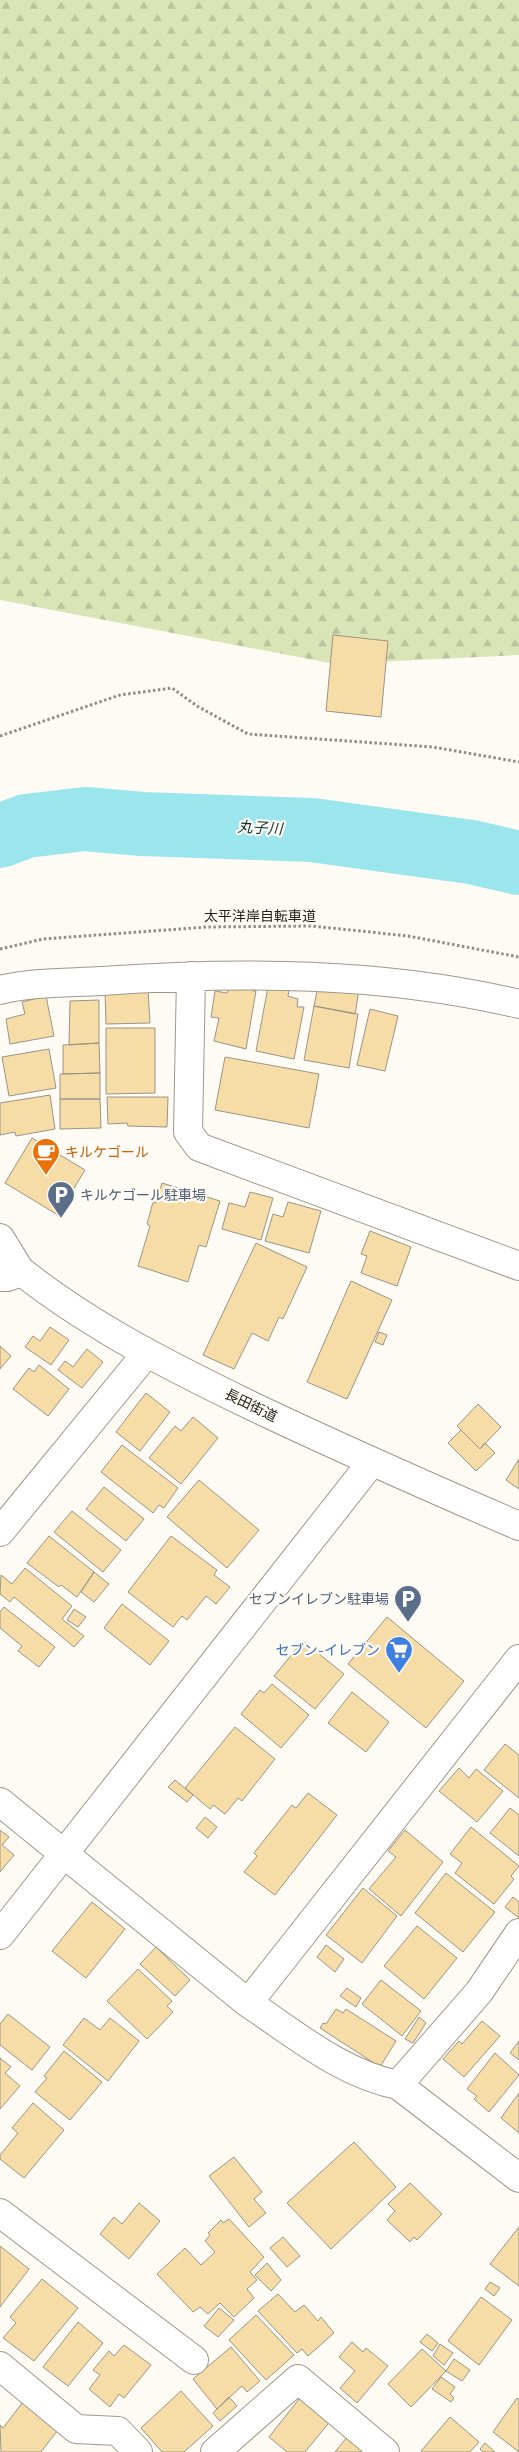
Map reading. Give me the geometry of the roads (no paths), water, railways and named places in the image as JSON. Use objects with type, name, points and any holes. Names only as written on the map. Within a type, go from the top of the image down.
[{"type":"street","points":[[0,990],[191,976],[373,980],[519,1004]]},
{"type":"street","points":[[191,976],[188,1132],[199,1147],[519,1266]]},
{"type":"street","points":[[0,1238],[10,1274]]},
{"type":"street","name":"長田街道","points":[[0,1254],[10,1274],[61,1301],[146,1354],[371,1462],[519,1526]]},
{"type":"street","points":[[0,1532],[146,1354]]},
{"type":"street","points":[[0,1935],[371,1462]]},
{"type":"street","points":[[248,2003],[519,1659]]},
{"type":"street","points":[[0,1802],[248,2003],[323,2053],[375,2080],[398,2085],[519,2178]]},
{"type":"street","points":[[398,2085],[479,1992],[519,1933]]},
{"type":"street","points":[[0,2213],[194,2360]]},
{"type":"street","points":[[0,2366],[76,2429],[118,2431],[138,2452]]},
{"type":"street","points":[[215,2452],[298,2379],[385,2452]]},
{"type":"waterway","name":"丸子川","points":[[0,836],[26,826],[85,819],[142,824],[312,830],[471,852],[519,863]]},
{"type":"place","name":"キルケゴール","points":[[46,1176]]},
{"type":"place","name":"キルケゴール駐車場","points":[[61,1219]]},
{"type":"place","name":"セブンイレブン駐車場","points":[[408,1623]]},
{"type":"place","name":"セブン-イレブン","points":[[399,1674]]}]
